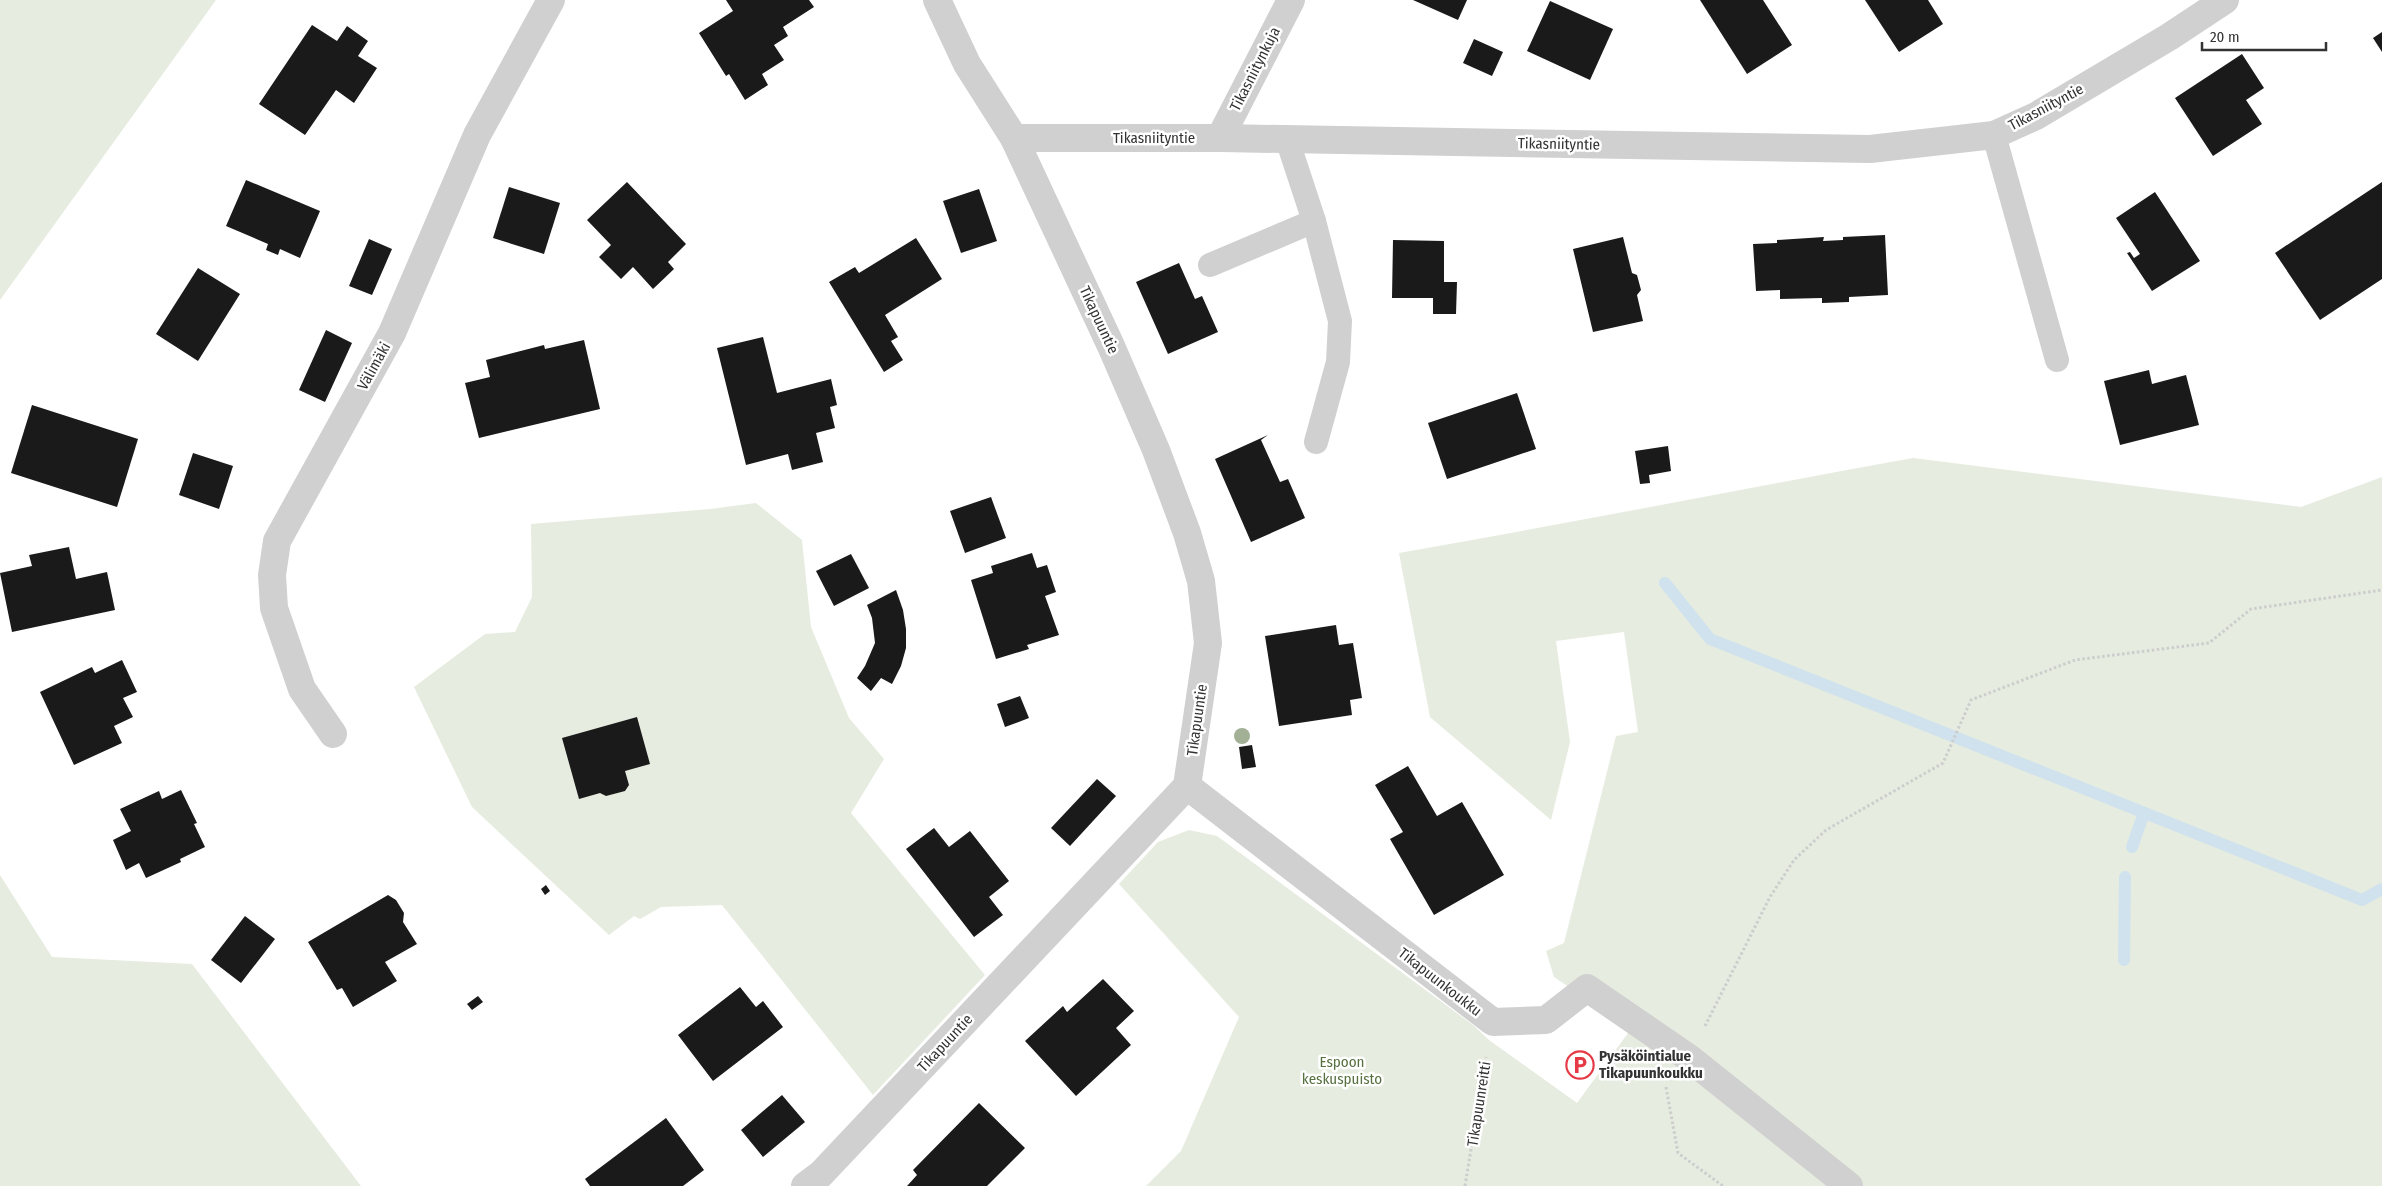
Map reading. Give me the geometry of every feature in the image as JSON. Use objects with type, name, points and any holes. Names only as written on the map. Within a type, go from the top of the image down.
[{"type":"street","name":"Välimäki","points":[[333,734],[302,689],[274,608],[272,575],[277,541],[392,333],[477,135],[551,0]]},
{"type":"street","points":[[937,0],[967,64],[1014,138]]},
{"type":"street","name":"Tikasniitynkuja","points":[[1220,138],[1291,0]]},
{"type":"street","name":"Tikasniityntie","points":[[1014,138],[1220,138],[1870,149],[1994,135],[2036,116],[2169,37],[2225,0]]},
{"type":"street","name":"Tikapuuntie","points":[[805,1186],[821,1174],[1187,786],[1208,643],[1201,581],[1188,533],[1156,450],[1111,346],[1014,138]]},
{"type":"street","name":"Tikapuunkoukku","points":[[1187,786],[1492,1022],[1546,1020],[1587,988],[1689,1058],[1849,1186]]},
{"type":"lane","points":[[1994,135],[2057,360]]},
{"type":"lane","points":[[1287,139],[1314,221],[1340,321],[1338,362],[1316,442]]},
{"type":"lane","points":[[1210,265],[1314,221]]},
{"type":"path","points":[[1689,1058],[1770,897],[1794,860],[1826,830],[1943,763],[1971,700],[2075,660],[2209,643],[2251,609],[2382,590]]},
{"type":"path","name":"Tikapuunreitti","points":[[1465,1186],[1492,1022]]},
{"type":"path","points":[[1658,1037],[1678,1153],[1723,1186]]},
{"type":"green space","points":[[0,0],[216,0],[0,300]]},
{"type":"green space","name":"Espoon keskuspuisto","points":[[1913,458],[2301,507],[2382,477],[2382,1186],[1146,1186],[1181,1151],[1239,1017],[1119,884],[1158,842],[1189,830],[1217,836],[1473,1025],[1489,1040],[1577,1103],[1631,1029],[1554,977],[1546,951],[1564,943],[1616,736],[1638,732],[1624,632],[1556,641],[1570,742],[1551,820],[1430,717],[1399,553]]},
{"type":"green space","points":[[756,503],[802,540],[811,627],[849,718],[884,759],[851,813],[985,975],[873,1095],[722,905],[661,907],[640,919],[634,916],[609,935],[472,807],[414,687],[485,634],[515,632],[532,597],[531,524],[710,509]]},
{"type":"green space","points":[[0,875],[52,957],[192,964],[361,1186],[0,1186]]},
{"type":"building","points":[[726,0],[809,0],[814,7],[783,27],[788,36],[774,45],[784,60],[762,74],[768,85],[745,100],[729,74],[726,76],[699,33],[733,11]]},
{"type":"building","points":[[1413,0],[1467,0],[1458,20]]},
{"type":"building","points":[[1700,0],[1763,0],[1792,45],[1747,74]]},
{"type":"building","points":[[1865,0],[1928,0],[1943,24],[1899,52]]},
{"type":"building","points":[[1550,1],[1613,29],[1590,80],[1527,51]]},
{"type":"building","points":[[312,25],[337,41],[347,26],[368,41],[358,56],[377,68],[354,103],[336,90],[305,135],[259,104]]},
{"type":"building","points":[[2382,32],[2382,52],[2373,38]]},
{"type":"building","points":[[1474,39],[1503,52],[1492,76],[1463,63]]},
{"type":"building","points":[[2242,54],[2264,88],[2246,100],[2262,124],[2213,156],[2175,98]]},
{"type":"building","points":[[246,180],[320,211],[300,258],[280,249],[278,255],[266,250],[268,244],[226,226]]},
{"type":"building","points":[[627,182],[686,244],[668,262],[674,269],[653,289],[633,267],[621,279],[599,257],[611,245],[587,220]]},
{"type":"building","points":[[2382,182],[2382,279],[2320,320],[2275,253]]},
{"type":"building","points":[[509,187],[560,203],[544,254],[493,238]]},
{"type":"building","points":[[979,189],[997,241],[961,253],[943,201]]},
{"type":"building","points":[[2155,192],[2200,261],[2152,291],[2127,253],[2130,252],[2134,258],[2140,254],[2116,218]]},
{"type":"building","points":[[1885,235],[1888,295],[1849,297],[1849,302],[1822,303],[1822,298],[1780,299],[1780,290],[1756,291],[1753,244],[1777,243],[1777,240],[1824,237],[1823,241],[1843,240],[1843,237]]},
{"type":"building","points":[[1623,237],[1632,273],[1637,275],[1641,290],[1637,295],[1643,321],[1593,332],[1573,249]]},
{"type":"building","points":[[916,238],[942,279],[885,315],[898,337],[891,341],[903,360],[884,372],[829,282],[855,267],[859,273]]},
{"type":"building","points":[[369,239],[392,249],[372,295],[349,286]]},
{"type":"building","points":[[1393,240],[1444,241],[1444,282],[1457,282],[1456,314],[1433,314],[1433,298],[1392,298]]},
{"type":"building","points":[[1179,263],[1195,299],[1202,296],[1218,332],[1168,354],[1136,282]]},
{"type":"building","points":[[198,268],[240,294],[198,361],[156,334]]},
{"type":"building","points":[[326,330],[352,343],[325,402],[299,390]]},
{"type":"building","points":[[763,337],[777,393],[831,379],[837,405],[830,407],[835,428],[816,433],[823,462],[792,470],[788,454],[746,465],[717,348]]},
{"type":"building","points":[[584,340],[600,409],[479,438],[465,383],[490,377],[486,360],[544,345],[545,349]]},
{"type":"building","points":[[2149,370],[2152,384],[2186,375],[2199,425],[2120,445],[2104,381]]},
{"type":"building","points":[[1517,393],[1536,449],[1447,479],[1428,423]]},
{"type":"building","points":[[32,405],[138,439],[117,507],[11,473]]},
{"type":"building","points":[[1268,435],[1261,440],[1280,482],[1288,479],[1305,518],[1251,542],[1215,459]]},
{"type":"building","points":[[1668,446],[1671,471],[1649,475],[1650,483],[1640,484],[1635,451]]},
{"type":"building","points":[[193,453],[233,466],[219,509],[179,495]]},
{"type":"building","points":[[991,497],[1006,538],[965,553],[950,511]]},
{"type":"building","points":[[69,547],[76,579],[107,572],[115,610],[12,632],[0,573],[32,566],[29,555]]},
{"type":"building","points":[[1032,553],[1037,568],[1047,565],[1056,592],[1045,596],[1059,635],[1027,645],[1029,649],[996,659],[971,580],[993,573],[991,566]]},
{"type":"building","points":[[851,554],[869,588],[834,606],[816,571]]},
{"type":"building","points":[[896,590],[903,610],[906,648],[901,666],[892,684],[881,678],[871,691],[857,678],[865,666],[875,643],[872,618],[867,605]]},
{"type":"building","points":[[1336,625],[1339,645],[1353,643],[1362,698],[1350,700],[1352,715],[1279,726],[1265,636]]},
{"type":"building","points":[[122,660],[137,692],[123,698],[133,717],[114,726],[122,743],[74,765],[40,692],[92,667],[95,673]]},
{"type":"building","points":[[1020,696],[1029,718],[1005,727],[997,704]]},
{"type":"building","points":[[637,717],[650,764],[625,771],[629,785],[625,791],[606,796],[600,793],[579,799],[562,738]]},
{"type":"building","points":[[1252,745],[1256,767],[1242,769],[1239,747]]},
{"type":"building","points":[[1408,766],[1437,816],[1462,802],[1504,875],[1434,915],[1390,839],[1403,832],[1375,785]]},
{"type":"building","points":[[1097,779],[1116,796],[1070,846],[1051,828]]},
{"type":"building","points":[[181,790],[197,823],[194,824],[205,847],[180,859],[181,862],[146,878],[139,863],[126,870],[113,840],[131,831],[120,809],[159,791],[162,799]]},
{"type":"building","points":[[934,828],[949,847],[970,831],[1009,881],[989,897],[1003,915],[974,937],[906,849]]},
{"type":"building","points":[[546,885],[550,891],[545,895],[541,889]]},
{"type":"building","points":[[388,895],[396,900],[404,913],[403,922],[417,944],[385,962],[397,981],[353,1007],[342,988],[337,990],[308,942]]},
{"type":"building","points":[[245,916],[275,939],[241,983],[211,960]]},
{"type":"building","points":[[1103,979],[1134,1011],[1116,1028],[1131,1045],[1076,1096],[1025,1041],[1063,1006],[1067,1012]]},
{"type":"building","points":[[740,987],[756,1007],[763,1001],[783,1027],[713,1081],[678,1035]]},
{"type":"building","points":[[478,996],[483,1002],[472,1010],[467,1004]]},
{"type":"building","points":[[782,1095],[805,1122],[763,1157],[741,1130]]},
{"type":"building","points":[[979,1103],[1025,1148],[987,1186],[907,1186],[917,1175],[913,1170]]},
{"type":"building","points":[[666,1118],[704,1170],[683,1186],[590,1186],[585,1179]]},
{"type":"waterway","points":[[1665,583],[1710,639],[2362,900],[2382,889]]},
{"type":"waterway","points":[[2132,847],[2144,813]]},
{"type":"waterway","points":[[2124,960],[2125,877]]},
{"type":"place","name":"Pysäköintialue Tikapuunkoukku","points":[[1580,1065]]}]
